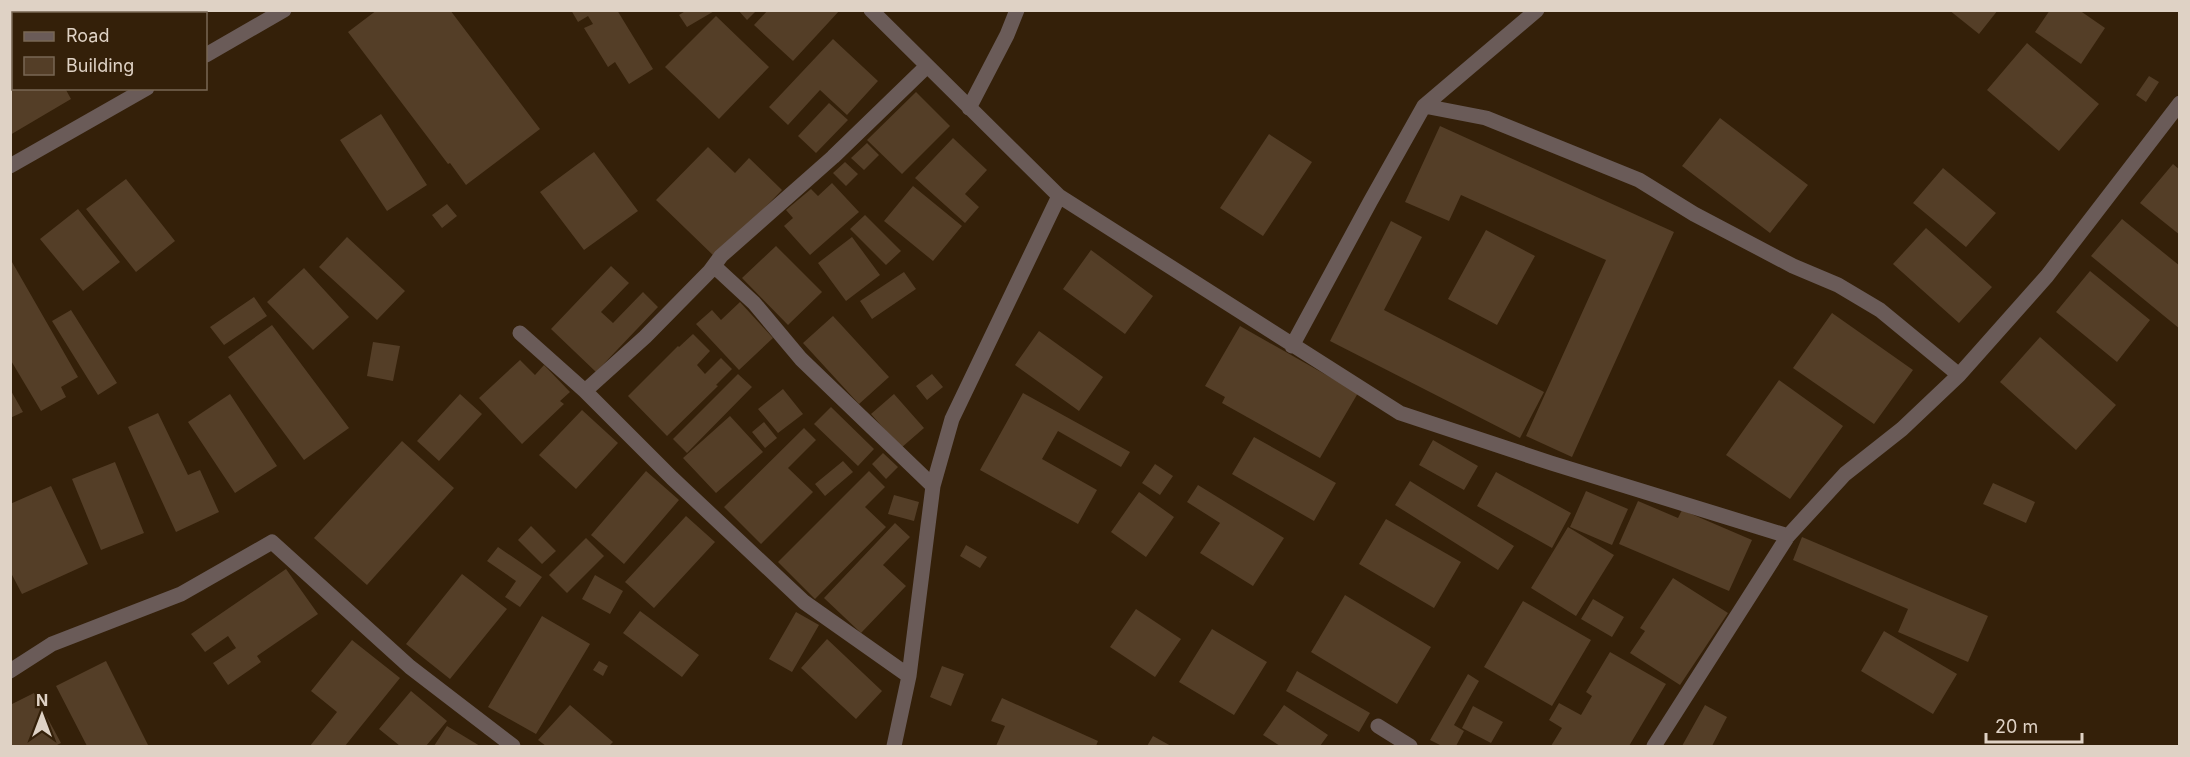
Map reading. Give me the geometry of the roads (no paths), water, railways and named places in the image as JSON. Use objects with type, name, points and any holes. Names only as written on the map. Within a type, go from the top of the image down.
[{"type":"street","points":[[207,54],[284,10]]},
{"type":"street","points":[[871,10],[1059,196],[1400,413],[1551,463],[1788,536]]},
{"type":"street","points":[[969,108],[1007,35],[1017,10]]},
{"type":"street","points":[[1293,346],[1424,106],[1538,10]]},
{"type":"street","points":[[585,391],[645,337],[721,256],[833,158],[927,66]]},
{"type":"street","points":[[10,166],[143,90]]},
{"type":"street","points":[[1654,747],[1788,536],[1845,474],[1902,429],[1959,375],[2047,276],[2180,103]]},
{"type":"street","points":[[1424,106],[1486,118],[1640,180],[1704,219],[1793,266],[1838,285],[1880,310],[1959,375]]},
{"type":"street","points":[[894,747],[909,676],[933,486],[952,419],[1059,196]]},
{"type":"street","points":[[714,266],[754,303],[801,359],[933,486]]},
{"type":"street","points":[[520,333],[585,391],[672,478],[804,602],[909,676]]},
{"type":"street","points":[[10,671],[52,644],[181,594],[272,542],[410,667],[513,747]]},
{"type":"street","points":[[1378,726],[1410,747]]}]
